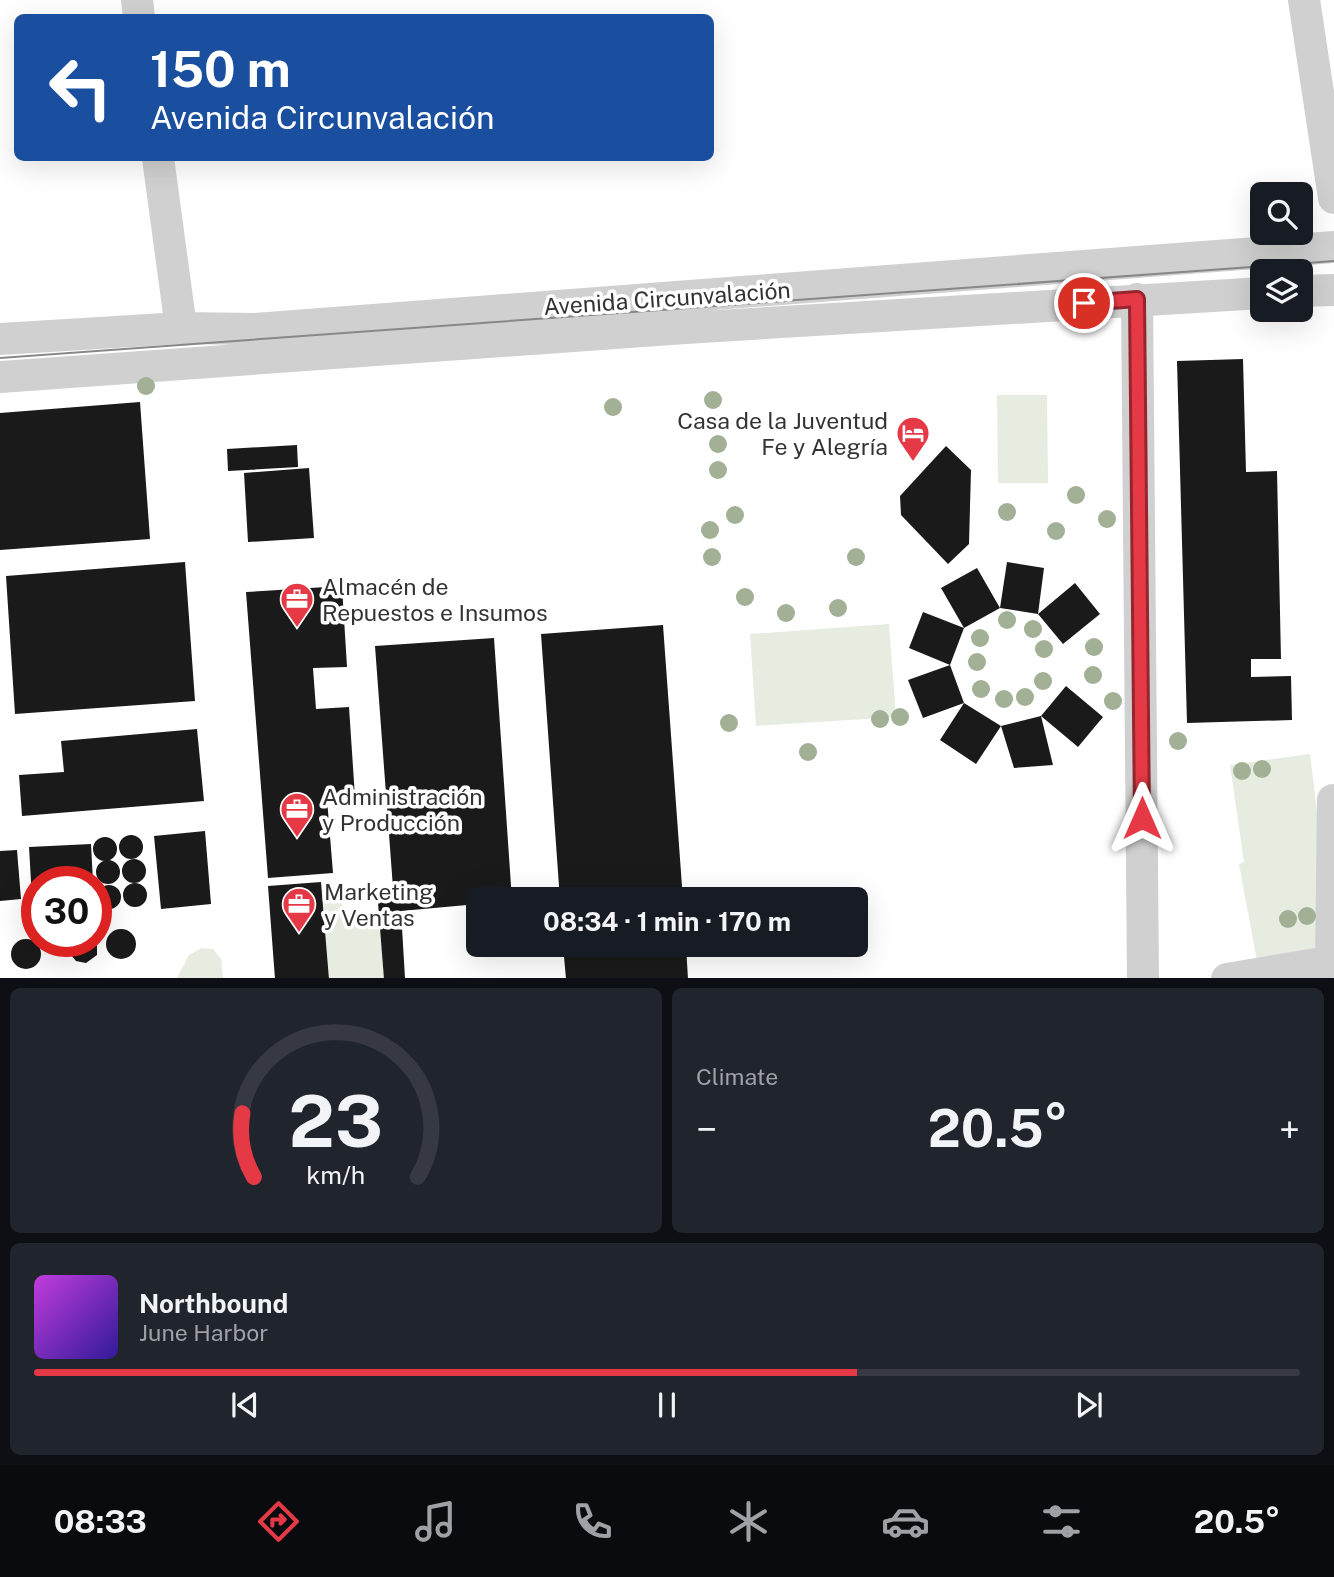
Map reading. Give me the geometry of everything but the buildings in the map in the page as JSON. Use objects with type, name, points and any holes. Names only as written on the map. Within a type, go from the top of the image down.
[{"type":"street","points":[[1304,0],[1334,198]]},
{"type":"street","points":[[158,161],[181,328]]},
{"type":"street","name":"Avenida Circunvalación","points":[[0,339],[181,328],[255,329],[1334,247]]},
{"type":"street","points":[[1313,291],[1334,290]]},
{"type":"street","name":"Avenida Circunvalación","points":[[0,377],[1137,299],[1250,294]]},
{"type":"street","points":[[1137,299],[1143,978]]},
{"type":"street","points":[[1227,978],[1333,962],[1333,800]]},
{"type":"shaded area","points":[[997,395],[1047,395],[1048,483],[998,483]]},
{"type":"shaded area","points":[[889,624],[896,717],[756,726],[750,634]]},
{"type":"shaded area","points":[[1310,754],[1323,860],[1316,955],[1258,966],[1239,864],[1244,862],[1230,765]]},
{"type":"shaded area","points":[[340,887],[344,918],[379,915],[384,978],[329,978],[322,889]]},
{"type":"shaded area","points":[[201,948],[213,949],[221,959],[223,978],[177,978],[189,955]]},
{"type":"tram line","points":[[0,358],[1334,261]]},
{"type":"place","name":"Casa de la Juventud Fe y Alegría","points":[[913,463]]},
{"type":"place","name":"Almacén de Repuestos e Insumos","points":[[297,629]]},
{"type":"place","name":"Administración y Producción","points":[[297,839]]},
{"type":"place","name":"Marketing y Ventas","points":[[299,934]]},
{"type":"route","points":[[1084,303],[1137,299],[1142,818]]}]
